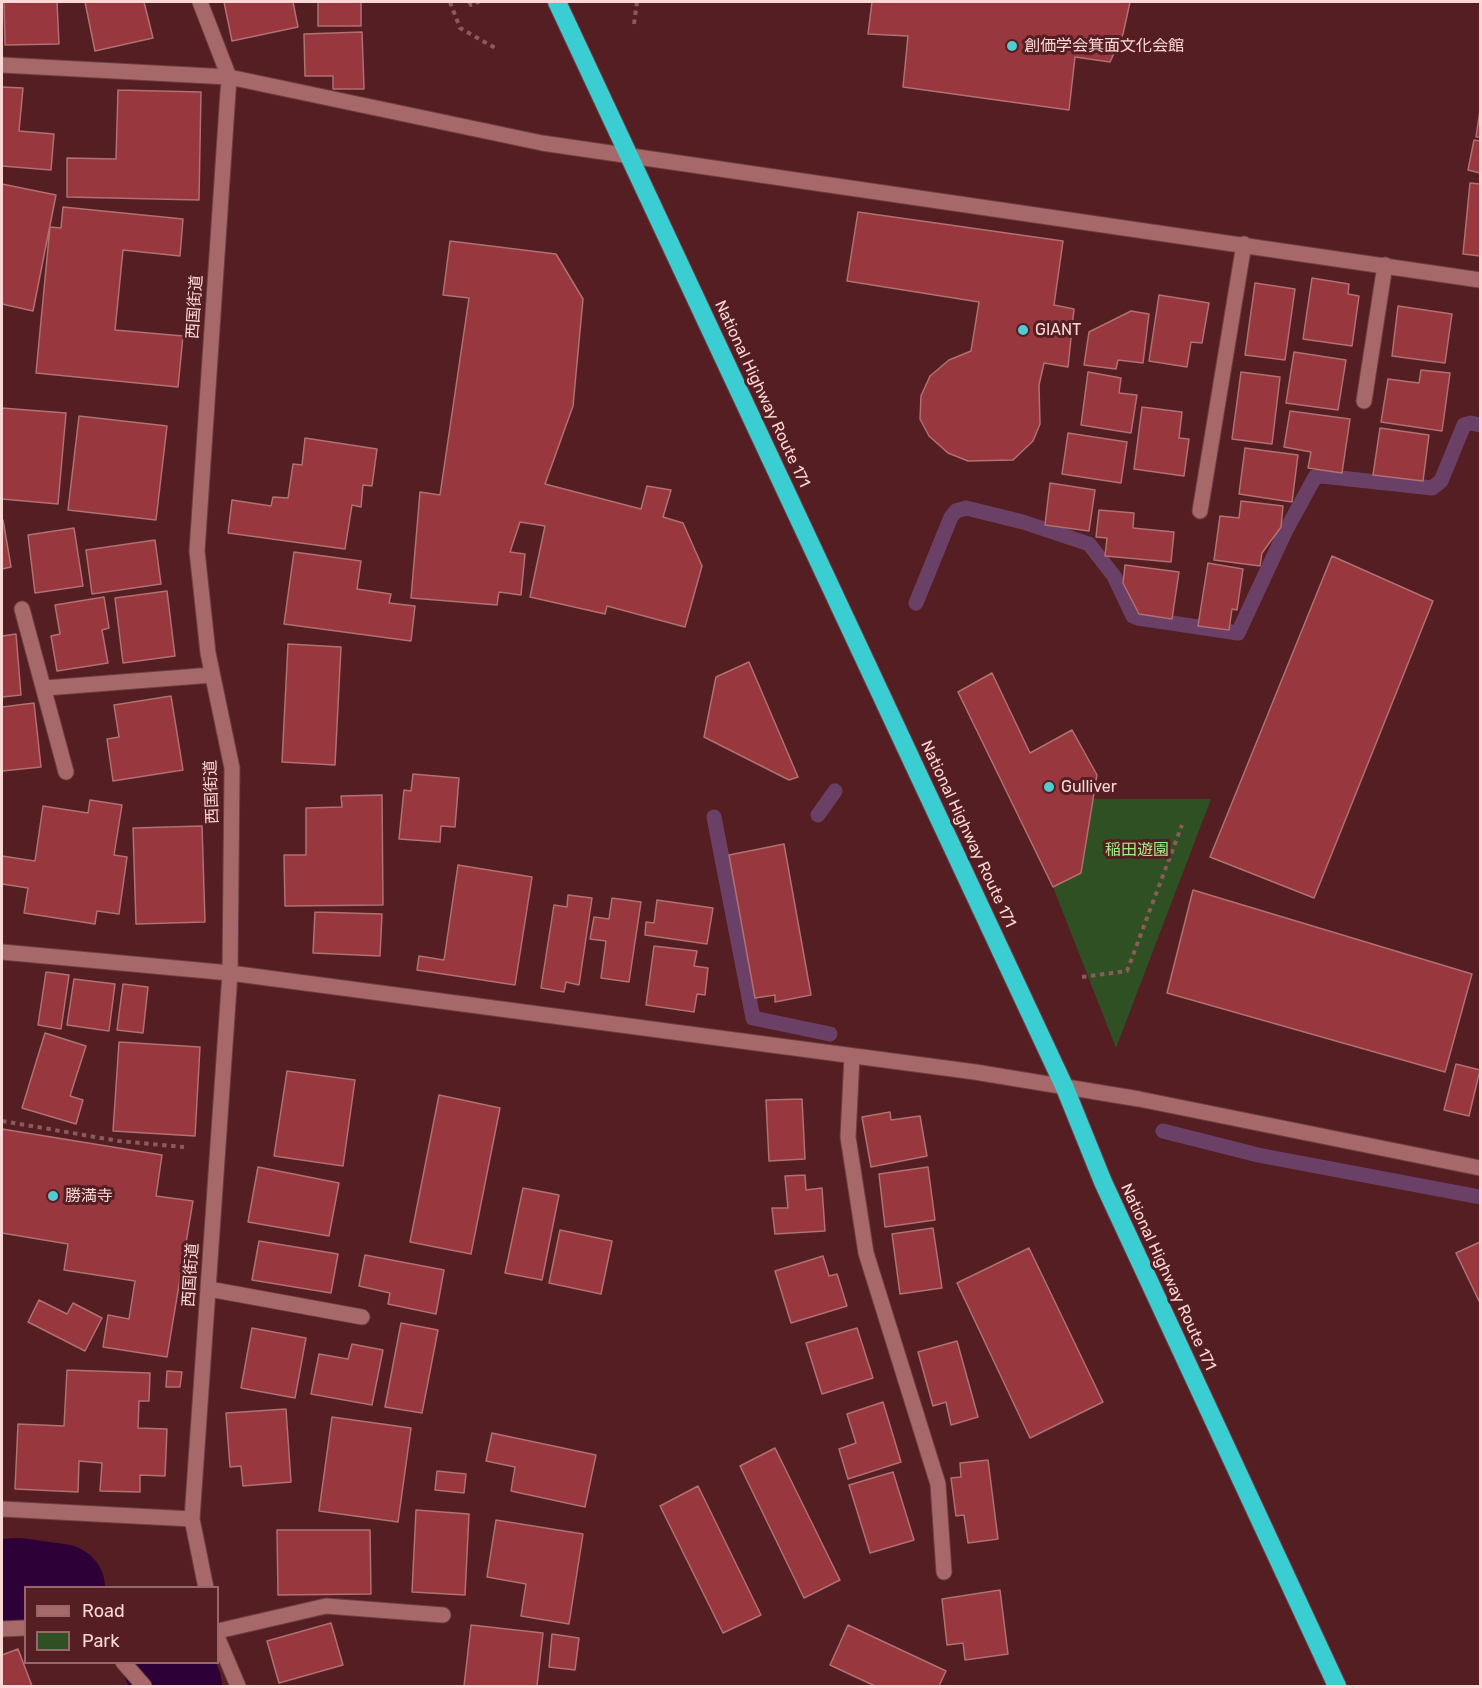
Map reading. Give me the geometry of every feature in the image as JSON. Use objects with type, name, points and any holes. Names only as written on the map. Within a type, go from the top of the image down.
[{"type":"highway","name":"National Highway Route 171","points":[[557,2],[1065,1088],[1103,1182],[1337,1686]]},
{"type":"street","name":"西国街道","points":[[200,2],[229,77],[197,551],[212,675],[232,768],[231,973],[192,1519],[206,1586]]},
{"type":"street","points":[[2,65],[229,77],[542,143],[1480,280]]},
{"type":"street","points":[[1200,511],[1244,244]]},
{"type":"street","points":[[1364,400],[1384,265]]},
{"type":"street","points":[[22,609],[66,772]]},
{"type":"street","points":[[45,688],[212,675]]},
{"type":"street","points":[[2,952],[231,973],[975,1072],[1139,1099],[1480,1168]]},
{"type":"street","points":[[852,1056],[848,1137],[866,1253],[938,1484],[944,1572]]},
{"type":"street","points":[[208,1288],[362,1317]]},
{"type":"street","points":[[2,1509],[192,1519]]},
{"type":"street","points":[[219,1631],[326,1606],[443,1615]]},
{"type":"street","points":[[2,1629],[24,1628]]},
{"type":"street","points":[[219,1641],[238,1686]]},
{"type":"street","points":[[125,1664],[144,1686]]},
{"type":"path","points":[[450,2],[460,28],[497,49]]},
{"type":"path","points":[[469,2],[471,5],[479,2]]},
{"type":"path","points":[[634,24],[638,2]]},
{"type":"path","points":[[1082,976],[1127,971],[1182,825]]},
{"type":"path","points":[[2,1121],[119,1141],[218,1150]]},
{"type":"green space","name":"稲田遊園","points":[[1093,799],[1211,799],[1116,1048],[1053,887],[1081,873]]},
{"type":"building","points":[[4,2],[57,2],[59,44],[5,45]]},
{"type":"building","points":[[85,2],[144,2],[153,38],[95,51]]},
{"type":"building","points":[[224,2],[293,2],[298,27],[232,41]]},
{"type":"building","points":[[318,2],[361,2],[361,26],[318,26]]},
{"type":"building","name":"創価学会箕面文化会館","points":[[872,2],[1130,2],[1123,34],[1110,62],[1075,57],[1069,110],[903,87],[908,36],[868,34]]},
{"type":"building","points":[[362,32],[364,89],[333,89],[333,76],[305,76],[304,34]]},
{"type":"building","points":[[2,87],[23,88],[19,131],[54,134],[51,170],[2,166]]},
{"type":"building","points":[[118,90],[201,92],[199,200],[67,197],[67,158],[116,159]]},
{"type":"building","points":[[1480,110],[1480,137],[1476,137]]},
{"type":"building","points":[[1474,140],[1480,141],[1480,173],[1468,170]]},
{"type":"building","points":[[1470,183],[1480,184],[1480,256],[1463,254]]},
{"type":"building","points":[[2,184],[56,195],[33,311],[2,304]]},
{"type":"building","points":[[63,207],[183,219],[180,256],[123,250],[115,330],[183,336],[178,387],[36,373],[50,227],[61,228]]},
{"type":"building","name":"GIANT","points":[[858,212],[1063,241],[1054,305],[1074,309],[1068,367],[1044,363],[1039,385],[1040,424],[1033,441],[1013,460],[968,461],[948,453],[929,436],[920,419],[921,396],[930,376],[949,360],[971,351],[979,302],[847,281]]},
{"type":"building","points":[[450,241],[556,254],[583,299],[573,406],[545,484],[641,509],[647,486],[671,490],[663,517],[683,523],[702,566],[685,627],[607,606],[605,614],[530,597],[545,526],[520,522],[510,552],[525,554],[521,595],[499,592],[497,605],[411,598],[420,492],[440,495],[469,298],[443,295]]},
{"type":"building","points":[[1312,278],[1349,284],[1348,294],[1359,296],[1352,346],[1303,339]]},
{"type":"building","points":[[1255,283],[1295,289],[1285,360],[1245,355]]},
{"type":"building","points":[[1159,295],[1209,303],[1202,343],[1191,342],[1187,367],[1149,361]]},
{"type":"building","points":[[1398,306],[1452,314],[1445,363],[1392,356]]},
{"type":"building","points":[[1131,311],[1149,314],[1143,363],[1118,360],[1116,369],[1084,365],[1089,332]]},
{"type":"building","points":[[1294,352],[1346,360],[1338,410],[1286,403]]},
{"type":"building","points":[[1421,370],[1450,373],[1442,431],[1381,422],[1388,379],[1419,383]]},
{"type":"building","points":[[1088,372],[1121,378],[1119,393],[1137,395],[1131,433],[1081,425]]},
{"type":"building","points":[[1241,372],[1280,377],[1272,444],[1232,439]]},
{"type":"building","points":[[1142,407],[1182,412],[1179,438],[1189,439],[1184,476],[1134,469]]},
{"type":"building","points":[[2,408],[66,413],[58,504],[2,499]]},
{"type":"building","points":[[1290,411],[1350,419],[1342,473],[1308,468],[1311,452],[1284,447]]},
{"type":"building","points":[[79,416],[167,426],[156,520],[68,510]]},
{"type":"building","points":[[1380,428],[1429,435],[1423,481],[1373,475]]},
{"type":"building","points":[[1068,433],[1127,442],[1121,483],[1062,474]]},
{"type":"building","points":[[305,438],[377,449],[372,486],[363,485],[361,507],[352,505],[345,549],[228,533],[232,500],[271,506],[273,497],[288,498],[293,464],[302,465]]},
{"type":"building","points":[[1245,448],[1298,455],[1292,502],[1239,494]]},
{"type":"building","points":[[1050,483],[1095,490],[1089,531],[1045,525]]},
{"type":"building","points":[[1241,501],[1283,506],[1281,527],[1262,553],[1260,566],[1214,560],[1220,516],[1239,518]]},
{"type":"building","points":[[1099,510],[1134,513],[1133,528],[1174,532],[1171,562],[1105,556],[1107,538],[1096,537]]},
{"type":"building","points":[[2,521],[11,567],[2,569]]},
{"type":"building","points":[[74,528],[83,586],[35,593],[28,535]]},
{"type":"building","points":[[155,540],[161,584],[92,594],[86,550]]},
{"type":"building","points":[[294,552],[361,561],[357,589],[391,594],[389,603],[415,606],[411,641],[284,624]]},
{"type":"building","points":[[1332,556],[1433,601],[1314,898],[1210,857]]},
{"type":"building","points":[[1208,563],[1243,569],[1237,610],[1232,609],[1229,630],[1198,626]]},
{"type":"building","points":[[1125,565],[1179,572],[1172,619],[1139,614],[1123,583]]},
{"type":"building","points":[[167,591],[175,656],[123,663],[115,598]]},
{"type":"building","points":[[104,597],[109,628],[102,630],[108,663],[57,671],[51,636],[60,634],[55,605]]},
{"type":"building","points":[[16,634],[21,695],[2,697],[2,636]]},
{"type":"building","points":[[288,644],[341,647],[335,765],[282,762]]},
{"type":"building","points":[[749,662],[798,777],[789,780],[704,737],[716,677]]},
{"type":"building","name":"Gulliver","points":[[992,673],[1030,753],[1072,730],[1097,775],[1081,873],[1053,887],[958,692]]},
{"type":"building","points":[[171,696],[183,770],[113,781],[107,739],[119,737],[114,705]]},
{"type":"building","points":[[34,703],[41,767],[2,771],[2,707]]},
{"type":"building","points":[[413,774],[459,778],[455,827],[441,826],[440,842],[399,839],[404,790],[411,791]]},
{"type":"building","points":[[382,795],[383,905],[285,906],[284,855],[306,855],[306,808],[342,807],[341,796]]},
{"type":"building","points":[[90,800],[122,805],[114,855],[127,857],[119,914],[97,911],[95,924],[24,913],[28,888],[2,884],[2,856],[35,861],[43,806],[88,813]]},
{"type":"building","points":[[202,826],[205,922],[136,924],[133,828]]},
{"type":"building","points":[[784,844],[811,995],[775,1002],[775,995],[755,998],[729,855]]},
{"type":"building","points":[[458,865],[532,877],[515,985],[417,970],[419,956],[444,960]]},
{"type":"building","points":[[1193,890],[1472,974],[1445,1072],[1167,993]]},
{"type":"building","points":[[568,895],[592,898],[579,985],[566,982],[564,992],[541,988],[554,905],[567,907]]},
{"type":"building","points":[[612,898],[641,902],[629,982],[601,978],[606,941],[590,939],[594,917],[609,919]]},
{"type":"building","points":[[657,900],[713,908],[707,944],[645,935],[646,922],[654,923]]},
{"type":"building","points":[[315,912],[382,914],[380,956],[313,953]]},
{"type":"building","points":[[654,946],[697,951],[694,966],[708,968],[705,995],[697,994],[694,1012],[646,1005]]},
{"type":"building","points":[[46,972],[69,975],[61,1029],[38,1025]]},
{"type":"building","points":[[74,979],[115,984],[109,1031],[67,1025]]},
{"type":"building","points":[[123,984],[148,987],[143,1033],[117,1030]]},
{"type":"building","points":[[45,1033],[86,1046],[70,1096],[83,1100],[76,1124],[22,1108]]},
{"type":"building","points":[[119,1042],[200,1047],[195,1136],[113,1131]]},
{"type":"building","points":[[1456,1064],[1480,1070],[1469,1116],[1444,1110]]},
{"type":"building","points":[[287,1071],[355,1080],[343,1166],[274,1156]]},
{"type":"building","points":[[439,1095],[500,1108],[471,1254],[410,1242]]},
{"type":"building","points":[[802,1099],[805,1159],[769,1161],[766,1100]]},
{"type":"building","points":[[890,1112],[891,1120],[920,1116],[927,1156],[871,1167],[862,1117]]},
{"type":"building","points":[[2,1129],[162,1155],[156,1196],[193,1201],[167,1357],[103,1347],[108,1315],[129,1319],[135,1281],[64,1270],[68,1244],[2,1233]]},
{"type":"building","points":[[258,1167],[339,1183],[329,1236],[248,1222]]},
{"type":"building","points":[[928,1167],[935,1220],[885,1227],[879,1174]]},
{"type":"building","points":[[805,1175],[806,1190],[822,1188],[825,1231],[775,1234],[772,1208],[788,1208],[785,1176]]},
{"type":"building","points":[[523,1188],[559,1195],[542,1280],[505,1273]]},
{"type":"building","points":[[933,1228],[942,1288],[900,1294],[892,1234]]},
{"type":"building","points":[[560,1230],[612,1241],[601,1294],[549,1283]]},
{"type":"building","points":[[259,1241],[338,1254],[331,1293],[252,1280]]},
{"type":"building","points":[[1480,1242],[1480,1303],[1456,1253]]},
{"type":"building","points":[[1029,1248],[1103,1402],[1030,1438],[957,1283]]},
{"type":"building","points":[[365,1255],[444,1270],[436,1314],[388,1304],[390,1293],[359,1286]]},
{"type":"building","points":[[823,1256],[829,1276],[837,1274],[847,1306],[791,1323],[775,1271]]},
{"type":"building","points":[[39,1300],[67,1314],[73,1303],[102,1318],[85,1351],[28,1322]]},
{"type":"building","points":[[401,1323],[438,1330],[422,1413],[385,1407]]},
{"type":"building","points":[[252,1328],[306,1338],[295,1398],[241,1388]]},
{"type":"building","points":[[857,1328],[873,1378],[822,1394],[806,1343]]},
{"type":"building","points":[[957,1341],[978,1417],[951,1425],[946,1402],[933,1406],[918,1352]]},
{"type":"building","points":[[352,1344],[383,1350],[372,1405],[311,1394],[319,1354],[348,1359]]},
{"type":"building","points":[[67,1370],[150,1373],[149,1401],[139,1401],[138,1428],[167,1429],[165,1476],[140,1475],[140,1492],[100,1491],[102,1463],[79,1461],[78,1492],[15,1489],[18,1424],[64,1426]]},
{"type":"building","points":[[167,1371],[182,1372],[180,1387],[166,1387]]},
{"type":"building","points":[[883,1402],[901,1462],[848,1479],[839,1449],[856,1443],[847,1414]]},
{"type":"building","points":[[286,1409],[291,1482],[243,1486],[241,1466],[230,1467],[226,1413]]},
{"type":"building","points":[[332,1417],[411,1428],[398,1522],[319,1511]]},
{"type":"building","points":[[492,1433],[596,1455],[585,1507],[511,1491],[515,1467],[486,1461]]},
{"type":"building","points":[[775,1448],[840,1580],[804,1598],[740,1466]]},
{"type":"building","points":[[988,1460],[998,1539],[968,1543],[964,1515],[956,1516],[951,1478],[961,1477],[960,1463]]},
{"type":"building","points":[[437,1471],[466,1474],[464,1493],[435,1490]]},
{"type":"building","points":[[893,1472],[914,1540],[870,1553],[849,1485]]},
{"type":"building","points":[[698,1486],[761,1615],[723,1633],[660,1506]]},
{"type":"building","points":[[416,1510],[469,1514],[465,1595],[412,1592]]},
{"type":"building","points":[[496,1520],[583,1534],[569,1624],[521,1616],[526,1584],[487,1577]]},
{"type":"building","points":[[277,1530],[370,1530],[371,1594],[278,1595]]},
{"type":"building","points":[[1000,1590],[1008,1654],[965,1660],[963,1643],[947,1645],[942,1599]]},
{"type":"building","points":[[331,1623],[343,1665],[279,1683],[267,1641]]},
{"type":"building","points":[[471,1625],[543,1633],[537,1686],[464,1686]]},
{"type":"building","points":[[848,1625],[946,1671],[939,1686],[875,1686],[830,1665]]},
{"type":"building","points":[[552,1634],[579,1638],[575,1670],[549,1667]]},
{"type":"building","points":[[18,1649],[32,1686],[2,1686],[2,1655]]},
{"type":"waterway","points":[[916,603],[951,517],[956,511],[966,508],[1023,522],[1089,544],[1114,576],[1133,616],[1238,633],[1285,532],[1315,477],[1432,488],[1441,481],[1464,425],[1471,423],[1480,425]]},
{"type":"waterway","points":[[818,815],[835,791]]},
{"type":"waterway","points":[[714,817],[753,1018],[830,1034]]},
{"type":"waterway","points":[[1163,1131],[1258,1155],[1480,1197]]},
{"type":"waterway","points":[[2,1583],[19,1582],[47,1586]]},
{"type":"waterway","points":[[167,1664],[178,1686]]},
{"type":"place","name":"創価学会箕面文化会館","points":[[1012,46]]},
{"type":"place","name":"GIANT","points":[[1023,330]]},
{"type":"place","name":"Gulliver","points":[[1049,787]]},
{"type":"place","name":"勝満寺","points":[[53,1196]]}]
